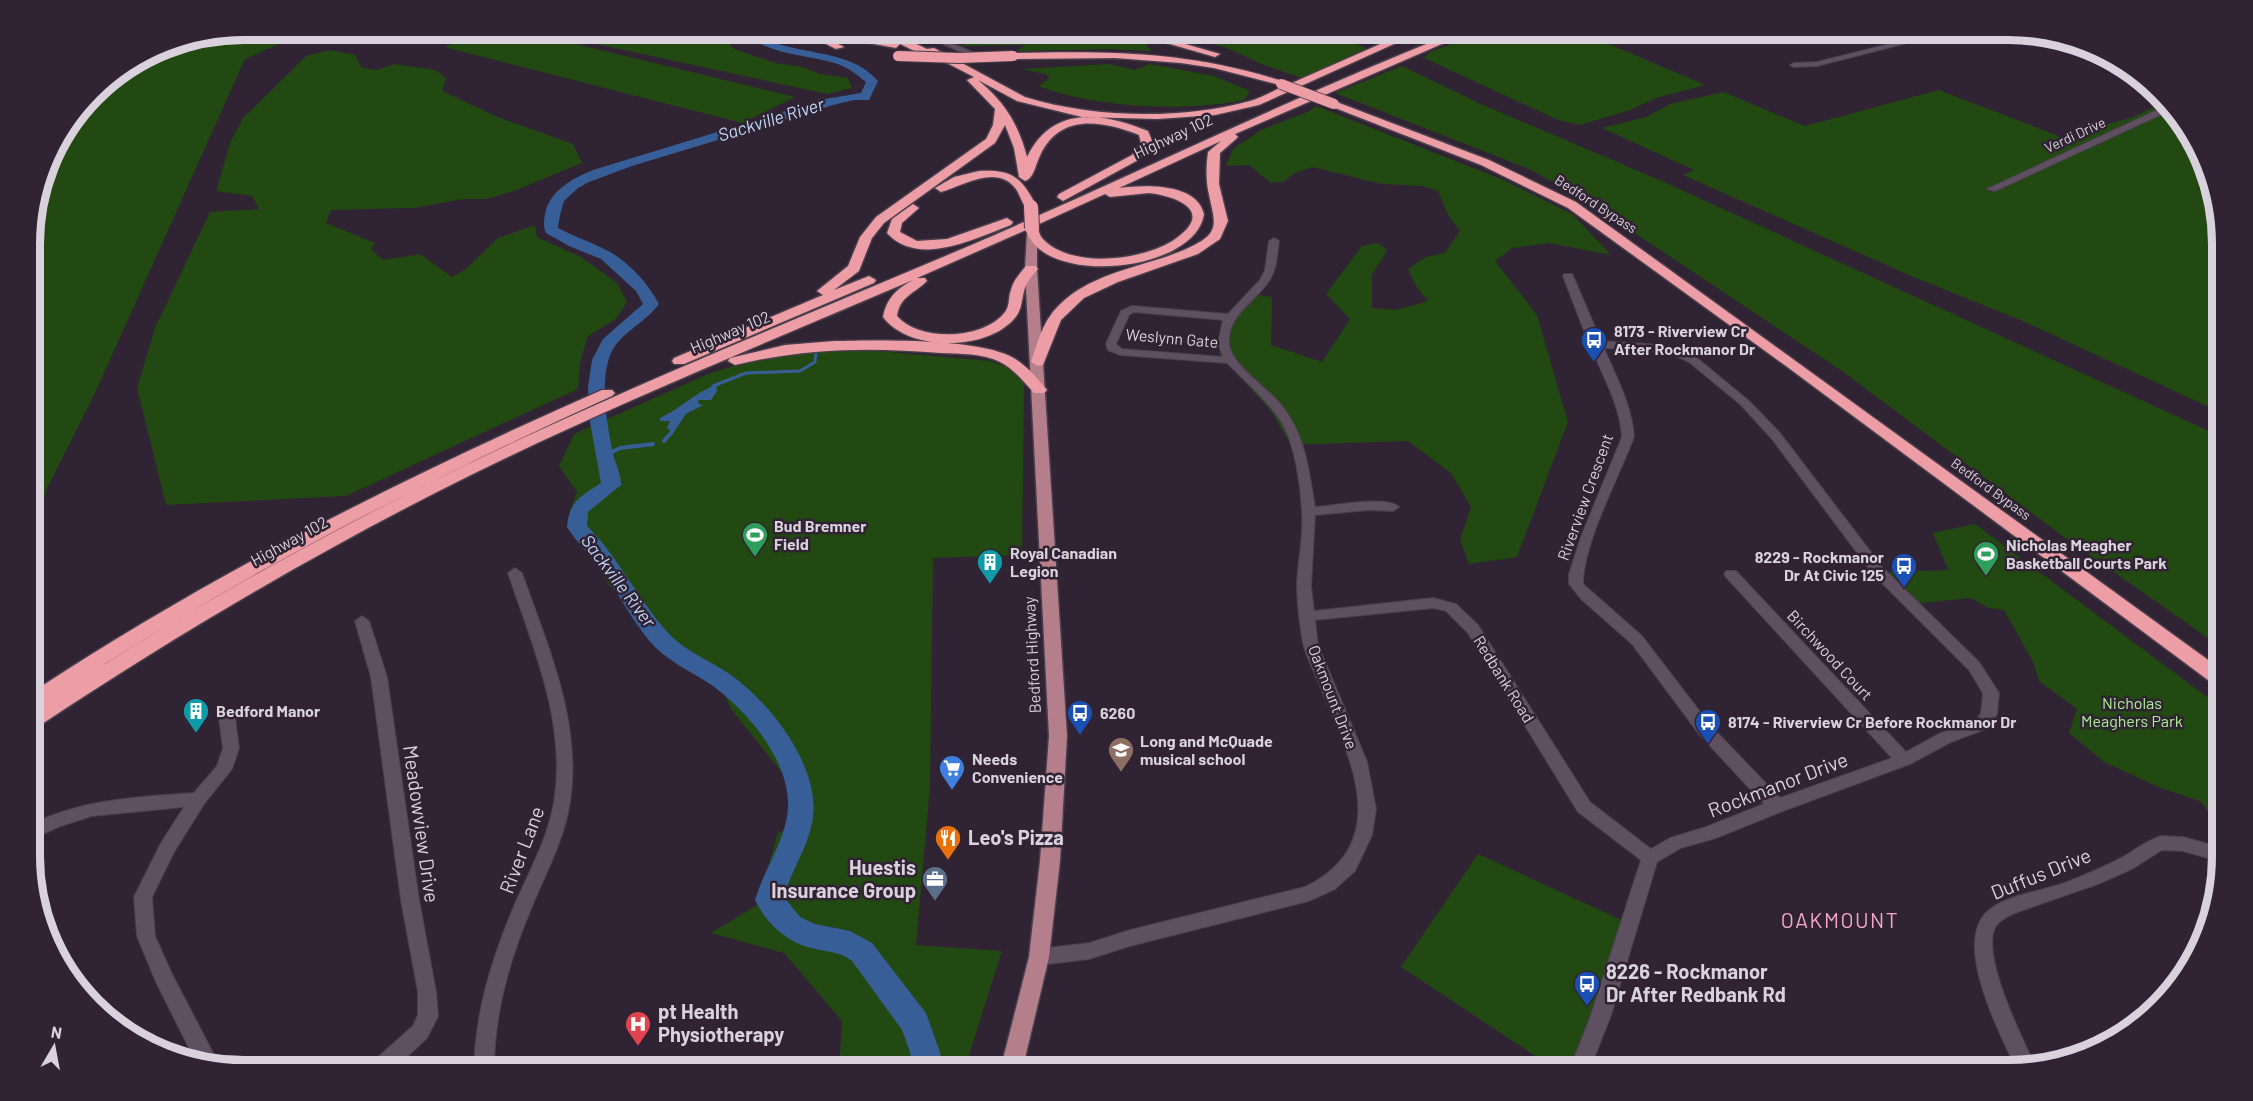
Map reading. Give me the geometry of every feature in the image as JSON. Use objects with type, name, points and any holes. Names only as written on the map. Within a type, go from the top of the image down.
[{"type":"highway","name":"Bedford Bypass","points":[[1167,40],[1208,51],[1485,163],[1535,185],[1572,205],[2212,673]]},
{"type":"highway","points":[[912,41],[1021,99],[1059,110],[1103,115],[1179,115],[1229,110],[1255,103],[1397,40]]},
{"type":"highway","points":[[1362,65],[1367,60],[1410,40]]},
{"type":"highway","name":"Highway 102","points":[[40,698],[147,629],[299,542],[442,468],[551,425],[780,317],[1026,212],[1055,202],[1418,40]]},
{"type":"highway","name":"Highway 102","points":[[639,385],[1047,217],[1305,98],[1444,40]]},
{"type":"highway","points":[[824,41],[846,48]]},
{"type":"highway","name":"Bedford Bypass","points":[[835,41],[892,55],[959,58],[1116,53],[1188,59],[1243,70],[1284,83]]},
{"type":"highway","points":[[870,41],[912,49],[946,62]]},
{"type":"highway","points":[[901,41],[946,62],[976,83],[1001,107],[1020,145],[1025,177]]},
{"type":"highway","points":[[931,50],[992,90],[1017,123],[1025,146],[1026,212]]},
{"type":"highway","points":[[1038,362],[1055,319],[1070,303],[1092,288],[1161,264],[1207,244],[1218,232],[1222,220],[1214,190],[1212,164],[1214,152],[1228,140],[1305,98]]},
{"type":"highway","name":"Bedford Bypass","points":[[1337,104],[1488,160],[1582,205],[1678,272],[2212,661]]},
{"type":"highway","points":[[780,317],[841,279],[854,268],[866,237],[880,220],[991,141],[999,125],[1001,107]]},
{"type":"highway","points":[[1025,177],[1047,133],[1062,125],[1105,121],[1125,124],[1144,133],[1147,143],[1136,157],[1055,202]]},
{"type":"highway","points":[[1026,212],[949,243],[914,245],[893,233],[896,222],[916,205],[952,181],[963,177],[996,175],[1017,183],[1032,230],[1041,244],[1056,254],[1079,261],[1108,262],[1158,252],[1184,240],[1195,230],[1199,215],[1191,201],[1174,192],[1151,189],[1105,194],[1047,217]]},
{"type":"highway","points":[[1000,237],[902,290],[892,303],[890,317],[900,328],[920,336],[950,339],[974,335],[997,327],[1011,315],[1017,301],[1018,287],[1031,269]]},
{"type":"highway","points":[[639,385],[758,355],[832,345],[880,344],[990,354],[1006,360],[1020,370],[1039,390]]},
{"type":"highway","name":"Highway 102","points":[[40,717],[259,580],[356,526],[551,425]]},
{"type":"main road","name":"Bedford Highway","points":[[1014,1060],[1039,957],[1050,861],[1058,736],[1031,269],[1032,230]]},
{"type":"street","points":[[1893,40],[1790,67],[1822,63],[1914,40]]},
{"type":"street","points":[[941,41],[968,52]]},
{"type":"street","name":"Verdi Drive","points":[[1992,189],[2162,111]]},
{"type":"street","points":[[1230,360],[1223,343],[1227,323],[1270,270],[1274,241]]},
{"type":"street","name":"Riverview Crescent","points":[[1568,276],[1620,400],[1627,423],[1628,437],[1575,574],[1576,584],[1581,592],[1626,628],[1637,640],[1705,730],[1777,806]]},
{"type":"street","name":"Weslynn Gate","points":[[1230,318],[1132,309],[1125,314],[1111,344],[1112,348],[1120,352],[1230,360]]},
{"type":"street","name":"Rockmanor Drive","points":[[1595,344],[1649,347],[1677,352],[1693,360],[1728,388],[1762,419],[1854,542],[1891,583],[1974,666],[1991,693],[1989,714],[1982,724],[1945,738],[1904,760],[1710,833],[1676,843],[1650,858]]},
{"type":"street","name":"Oakmount Drive","points":[[1039,957],[1089,951],[1130,938],[1308,894],[1329,884],[1349,866],[1364,835],[1368,809],[1359,762],[1311,645],[1304,586],[1309,512],[1303,466],[1290,426],[1278,408],[1230,360]]},
{"type":"street","points":[[1309,512],[1369,506],[1393,507]]},
{"type":"street","name":"River Lane","points":[[484,1060],[483,1046],[489,1010],[500,971],[516,923],[549,845],[562,801],[565,744],[561,713],[515,573]]},
{"type":"street","name":"Birchwood Court","points":[[1731,574],[1904,760]]},
{"type":"street","name":"Redbank Road","points":[[1308,615],[1433,603],[1451,608],[1473,629],[1584,807],[1650,858]]},
{"type":"street","name":"Meadowview Drive","points":[[363,621],[379,676],[410,900],[427,992],[428,1016],[420,1032],[389,1060]]},
{"type":"street","points":[[204,1057],[163,976],[146,936],[143,897],[167,848],[198,799],[224,769],[231,748],[227,718]]},
{"type":"street","points":[[40,828],[70,813],[97,807],[198,799]]},
{"type":"street","name":"Duffus Drive","points":[[2022,1060],[1987,973],[1984,946],[1986,926],[1996,914],[2015,904],[2062,890],[2121,866],[2161,843],[2188,846],[2212,852]]},
{"type":"street","points":[[1583,1060],[1601,1015],[1650,858]]},
{"type":"green space","points":[[1143,40],[1151,51],[1108,49],[1017,51],[1025,45],[961,46],[969,41]]},
{"type":"green space","points":[[1198,40],[1347,40],[1370,50],[1304,79],[1259,63],[1225,47]]},
{"type":"green space","points":[[1461,40],[1600,40],[1705,85],[1656,98],[1630,110],[1580,125],[1558,120],[1424,58],[1430,52]]},
{"type":"green space","points":[[231,41],[286,41],[245,59],[95,393],[46,490],[41,512],[41,231],[44,205],[51,179],[68,142],[100,100],[131,75],[166,56],[205,44]]},
{"type":"green space","points":[[461,41],[563,41],[795,97],[742,123],[444,47]]},
{"type":"green space","points":[[581,41],[727,41],[734,49],[775,63],[848,78],[852,88],[827,94]]},
{"type":"green space","points":[[329,50],[355,55],[362,68],[377,70],[394,64],[435,70],[446,78],[442,91],[500,118],[573,144],[582,163],[514,191],[487,199],[462,199],[415,208],[331,210],[326,223],[375,243],[371,249],[383,260],[420,254],[452,277],[467,268],[498,238],[535,225],[537,237],[581,257],[617,283],[627,302],[616,319],[588,336],[580,363],[578,389],[346,496],[166,505],[137,388],[155,328],[210,212],[259,209],[252,196],[216,191],[230,143],[243,118],[306,56]]},
{"type":"green space","points":[[1109,64],[1135,70],[1150,64],[1214,76],[1250,91],[1244,100],[1220,104],[1140,106],[1086,99],[1038,86],[1050,78],[1045,74],[1022,69]]},
{"type":"green space","points":[[1402,66],[1481,104],[1664,182],[2212,432],[2212,641],[2060,534],[1842,371],[1582,198],[1529,169],[1335,93]]},
{"type":"green space","points":[[1939,90],[2061,137],[2133,117],[2158,105],[2185,143],[2197,166],[2206,192],[2211,218],[2212,408],[2025,322],[1911,276],[1683,175],[1694,170],[1602,128],[1646,117],[1670,104],[1723,92],[1805,126]]},
{"type":"green space","points":[[1316,106],[1506,181],[1572,214],[1611,255],[1549,243],[1512,248],[1495,261],[1537,315],[1568,422],[1517,557],[1469,564],[1460,540],[1471,507],[1451,473],[1408,441],[1291,445],[1271,411],[1219,354],[1225,323],[1248,293],[1272,297],[1271,345],[1322,362],[1350,319],[1326,294],[1362,246],[1378,243],[1387,250],[1372,275],[1372,308],[1396,310],[1428,301],[1416,286],[1408,269],[1426,257],[1445,253],[1460,231],[1448,215],[1438,191],[1423,186],[1381,184],[1313,167],[1295,173],[1283,182],[1271,183],[1249,165],[1226,166],[1233,149],[1261,130],[1310,111]]},
{"type":"green space","points":[[876,351],[991,361],[1011,369],[1024,383],[1022,555],[933,558],[930,787],[916,945],[1002,951],[967,1060],[840,1060],[842,1021],[784,953],[711,933],[757,905],[778,833],[799,825],[797,807],[784,775],[731,709],[719,681],[682,656],[632,602],[610,587],[588,550],[570,511],[577,492],[559,466],[574,434],[708,374],[752,360],[797,352]]},
{"type":"green space","name":"Nicholas Meaghers Park","points":[[1975,524],[2212,701],[2212,820],[2202,802],[2161,788],[2104,762],[2069,733],[2077,709],[2039,681],[2033,662],[2004,610],[1989,608],[1971,598],[1904,605],[1872,573],[1948,570],[1933,533]]},
{"type":"green space","points":[[1478,854],[1628,923],[1575,1060],[1541,1060],[1401,967]]},
{"type":"water","points":[[716,385],[717,391],[711,400],[698,400],[699,404],[703,405],[686,414],[672,435],[669,435],[670,430],[667,428],[670,421],[660,421],[660,418]]},
{"type":"waterway","name":"Sackville River","points":[[764,41],[773,46],[842,62],[854,67],[872,81],[865,97],[854,96],[829,102],[612,168],[573,185],[564,192],[555,205],[551,230],[574,243],[606,256],[643,289],[651,304],[640,317],[609,343],[601,360],[597,387],[598,416],[611,485],[589,499],[578,511],[577,527],[604,559],[662,641],[730,687],[754,710],[777,740],[795,773],[801,805],[793,842],[772,888],[769,900],[790,926],[812,936],[850,943],[862,952],[915,1023],[926,1060]]},
{"type":"waterway","points":[[713,386],[746,373],[800,371],[815,362],[816,353]]},
{"type":"waterway","points":[[664,441],[671,433]]},
{"type":"waterway","points":[[604,456],[620,448],[653,444]]},
{"type":"place","name":"8173 - Riverview Cr After Rockmanor Dr","points":[[1594,363]]},
{"type":"place","name":"Bud Bremner Field","points":[[755,558]]},
{"type":"place","name":"Nicholas Meagher Basketball Courts Park","points":[[1986,577]]},
{"type":"place","name":"Royal Canadian Legion","points":[[990,585]]},
{"type":"place","name":"8229 - Rockmanor Dr At Civic 125","points":[[1904,589]]},
{"type":"place","name":"Bedford Manor","points":[[196,734]]},
{"type":"place","name":"6260","points":[[1080,736]]},
{"type":"place","name":"8174 - Riverview Cr Before Rockmanor Dr","points":[[1708,745]]},
{"type":"place","name":"Long and McQuade musical school","points":[[1121,773]]},
{"type":"place","name":"Needs Convenience","points":[[952,791]]},
{"type":"place","name":"Leo's Pizza","points":[[948,861]]},
{"type":"place","name":"Huestis Insurance Group","points":[[935,902]]},
{"type":"place","name":"8226 - Rockmanor Dr After Redbank Rd","points":[[1587,1007]]},
{"type":"place","name":"pt Health Physiotherapy","points":[[638,1047]]},
{"type":"district","name":"OAKMOUNT","points":[[1840,921]]}]
